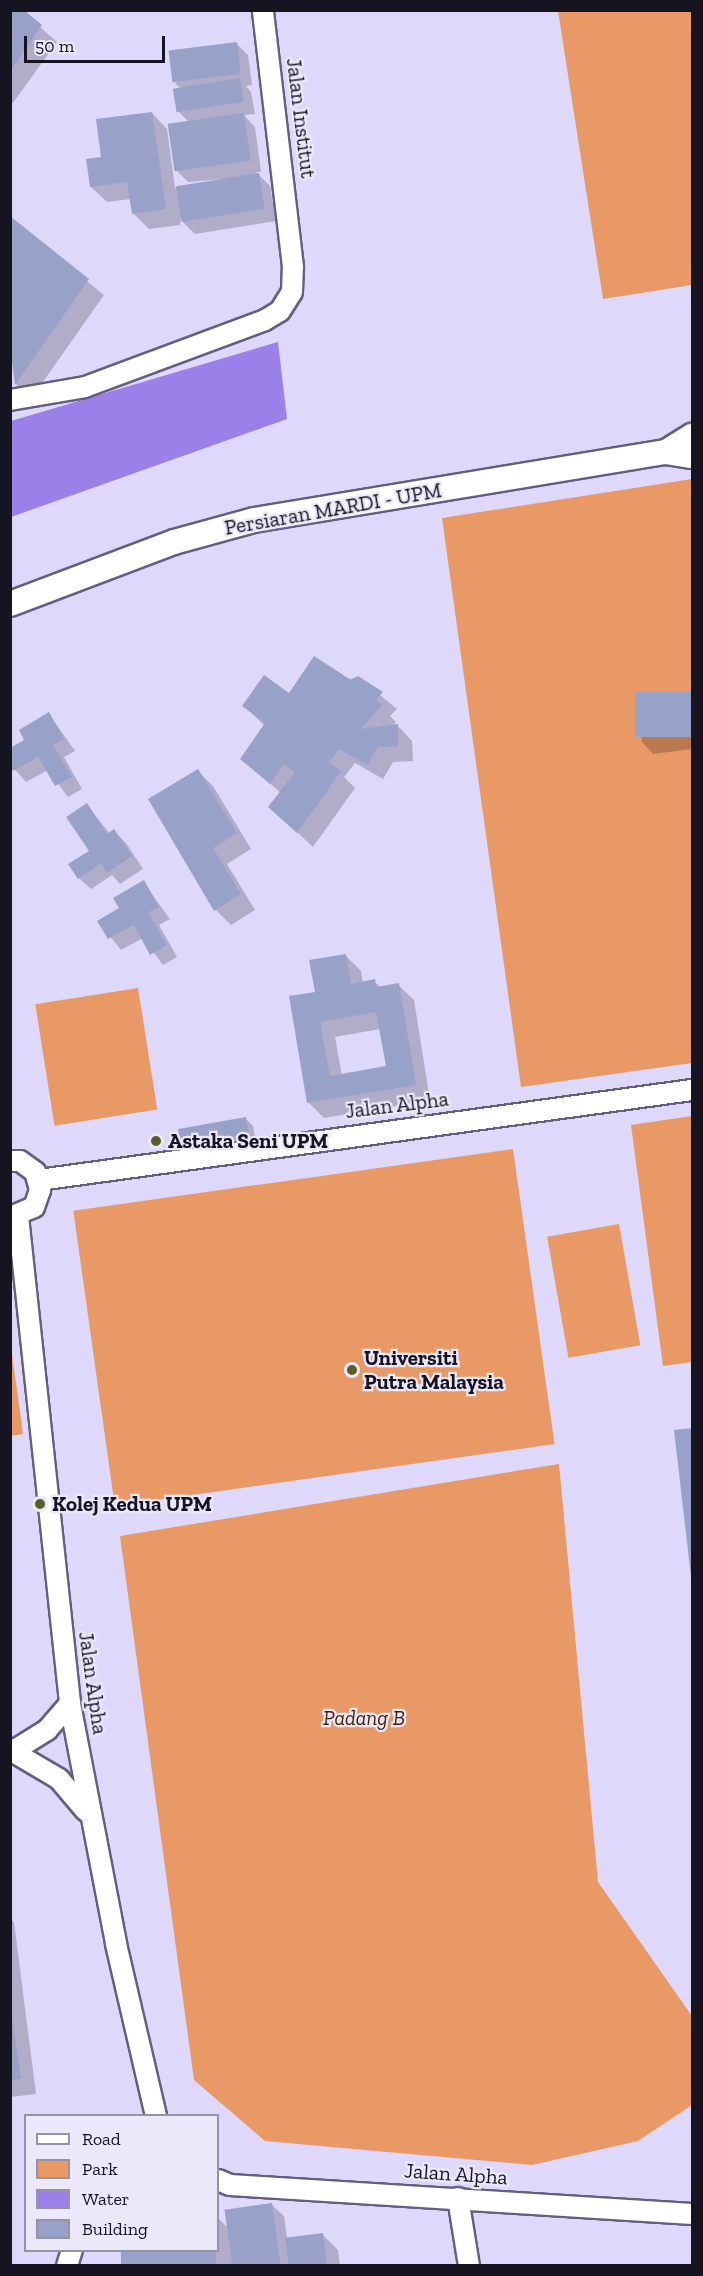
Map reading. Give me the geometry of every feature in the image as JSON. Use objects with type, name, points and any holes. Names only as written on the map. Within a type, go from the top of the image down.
[{"type":"street","name":"Jalan Institut","points":[[10,400],[85,387],[265,320],[280,311],[292,292],[290,231],[263,10]]},
{"type":"street","points":[[666,452],[693,435]]},
{"type":"street","points":[[666,452],[693,456]]},
{"type":"street","name":"Persiaran MARDI - UPM","points":[[10,604],[174,542],[254,520],[666,452]]},
{"type":"street","name":"Jalan Alpha","points":[[39,1180],[693,1090]]},
{"type":"street","points":[[10,1161],[28,1166],[39,1180],[40,1190],[34,1207],[14,1217]]},
{"type":"street","name":"Jalan Alpha","points":[[14,1217],[22,1250],[70,1704],[89,1815],[141,2060],[156,2114]]},
{"type":"street","points":[[70,1704],[46,1730],[13,1753],[59,1779],[89,1815]]},
{"type":"street","name":"Jalan Alpha","points":[[219,2180],[230,2185],[693,2214]]},
{"type":"street","points":[[458,2198],[469,2265]]},
{"type":"green space","points":[[558,11],[692,11],[692,285],[603,299]]},
{"type":"green space","points":[[692,479],[692,1063],[521,1087],[442,518]]},
{"type":"green space","points":[[138,988],[157,1109],[55,1126],[35,1004]]},
{"type":"green space","points":[[692,1116],[692,1362],[663,1366],[631,1125]]},
{"type":"green space","points":[[513,1149],[554,1444],[115,1506],[73,1211]]},
{"type":"green space","points":[[619,1224],[640,1345],[568,1358],[547,1237]]},
{"type":"green space","points":[[12,1354],[23,1434],[11,1436],[10,1355]]},
{"type":"green space","name":"Padang B","points":[[559,1464],[598,1882],[692,2016],[692,2105],[638,2141],[532,2165],[265,2141],[194,2080],[120,1536]]},
{"type":"water","points":[[278,342],[287,419],[11,517],[11,421]]},
{"type":"building","points":[[10,10],[24,10],[42,25],[10,71]]},
{"type":"building","points":[[237,42],[241,74],[172,82],[169,50]]},
{"type":"building","points":[[240,78],[244,102],[177,112],[173,89]]},
{"type":"building","points":[[152,112],[166,209],[132,214],[127,182],[90,187],[86,159],[101,157],[96,119]]},
{"type":"building","points":[[244,113],[251,161],[174,171],[168,124]]},
{"type":"building","points":[[259,173],[265,209],[182,222],[176,186]]},
{"type":"building","points":[[10,216],[89,279],[15,385],[10,346]]},
{"type":"building","points":[[314,656],[351,680],[358,676],[383,692],[376,700],[382,705],[361,729],[398,724],[398,746],[378,747],[367,765],[339,749],[329,762],[341,771],[297,833],[268,807],[295,772],[284,764],[270,784],[240,759],[265,723],[242,706],[264,675],[289,693]]},
{"type":"building","points":[[635,692],[692,692],[692,737],[635,737]]},
{"type":"building","points":[[49,712],[64,739],[53,745],[72,777],[55,786],[38,757],[13,771],[10,767],[10,748],[24,740],[19,730]]},
{"type":"building","points":[[198,769],[237,833],[213,848],[241,894],[214,911],[148,799]]},
{"type":"building","points":[[87,803],[107,834],[114,829],[132,856],[107,873],[101,863],[78,879],[68,864],[89,851],[66,817]]},
{"type":"building","points":[[144,880],[159,907],[148,913],[167,945],[150,955],[134,925],[108,939],[97,921],[119,908],[113,898]]},
{"type":"building","points":[[346,954],[351,984],[375,979],[376,987],[399,983],[416,1085],[307,1103],[289,996],[315,992],[309,960]],"holes":[[[376,1012],[386,1066],[330,1076],[320,1022]]]},
{"type":"building","points":[[246,1117],[249,1134],[181,1146],[178,1129]]},
{"type":"building","points":[[692,1428],[692,1577],[691,1577],[674,1430]]},
{"type":"building","points":[[10,2004],[21,2079],[10,2080]]},
{"type":"building","points":[[272,2203],[281,2266],[232,2266],[224,2210]]},
{"type":"building","points":[[323,2233],[327,2266],[289,2266],[285,2238]]},
{"type":"building","points":[[121,2252],[216,2252],[216,2266],[121,2266]]},
{"type":"place","name":"Astaka Seni UPM","points":[[156,1141]]},
{"type":"place","name":"Universiti Putra Malaysia","points":[[352,1370]]},
{"type":"place","name":"Kolej Kedua UPM","points":[[40,1504]]}]
